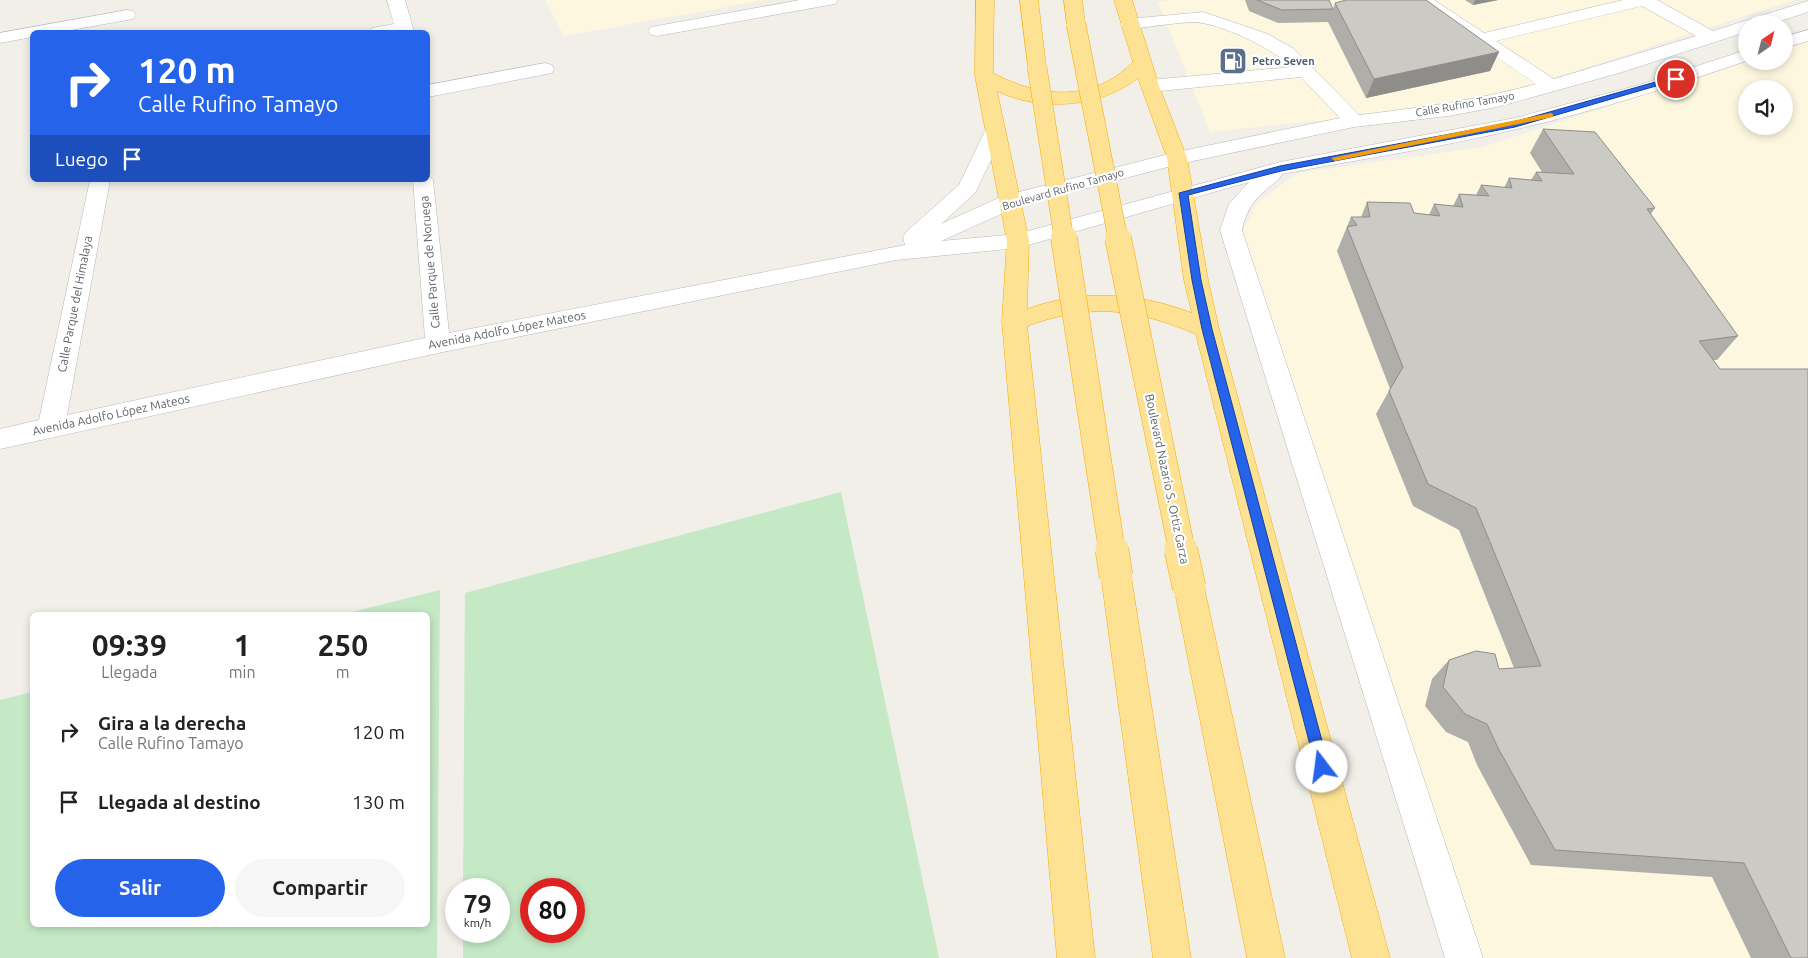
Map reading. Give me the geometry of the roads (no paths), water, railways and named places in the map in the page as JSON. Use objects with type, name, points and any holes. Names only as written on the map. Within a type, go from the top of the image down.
[{"type":"highway","points":[[984,0],[984,76],[994,132],[1011,202],[1018,241],[1014,322],[1076,958]]},
{"type":"highway","points":[[1029,0],[1037,67],[1116,576],[1172,958]]},
{"type":"highway","name":"Boulevard Nazario S. Ortiz Garza","points":[[1073,0],[1101,156],[1266,958]]},
{"type":"highway","points":[[1126,12],[1146,74],[1177,158],[1184,193],[1196,280],[1207,329],[1371,958]]},
{"type":"highway","points":[[984,76],[1010,90],[1037,97],[1077,97],[1104,93],[1146,74]]},
{"type":"highway","points":[[1014,322],[1047,310],[1100,301],[1128,302],[1168,312],[1207,329]]},
{"type":"street","points":[[396,0],[404,30]]},
{"type":"street","points":[[657,31],[829,0]]},
{"type":"street","points":[[1422,0],[1552,86]]},
{"type":"street","points":[[1482,40],[1644,0],[1711,37]]},
{"type":"street","points":[[1780,15],[1808,6]]},
{"type":"street","points":[[1126,12],[1203,17],[1262,38],[1288,53],[1354,121]]},
{"type":"street","points":[[46,30],[126,16]]},
{"type":"street","name":"Calle Rufino Tamayo","points":[[1177,158],[1354,121],[1448,110],[1497,101],[1738,29]]},
{"type":"street","points":[[0,38],[30,33]]},
{"type":"street","points":[[1793,40],[1808,35]]},
{"type":"street","points":[[1018,241],[1184,193],[1280,168],[1515,124],[1646,89],[1738,58]]},
{"type":"street","points":[[430,91],[545,69]]},
{"type":"street","points":[[1146,74],[1306,71]]},
{"type":"street","points":[[896,253],[968,188],[994,132]]},
{"type":"street","name":"Boulevard Rufino Tamayo","points":[[896,253],[1011,202],[1177,158]]},
{"type":"street","points":[[1280,168],[1242,199],[1233,215],[1231,230],[1464,958]]},
{"type":"street","name":"Calle Parque del Himalaya","points":[[51,428],[100,182]]},
{"type":"street","name":"Calle Parque de Noruega","points":[[423,182],[438,344]]},
{"type":"street","name":"Avenida Adolfo López Mateos","points":[[0,439],[438,344],[896,253],[1018,241]]},
{"type":"place","name":"Petro Seven","points":[[1233,61]]}]
